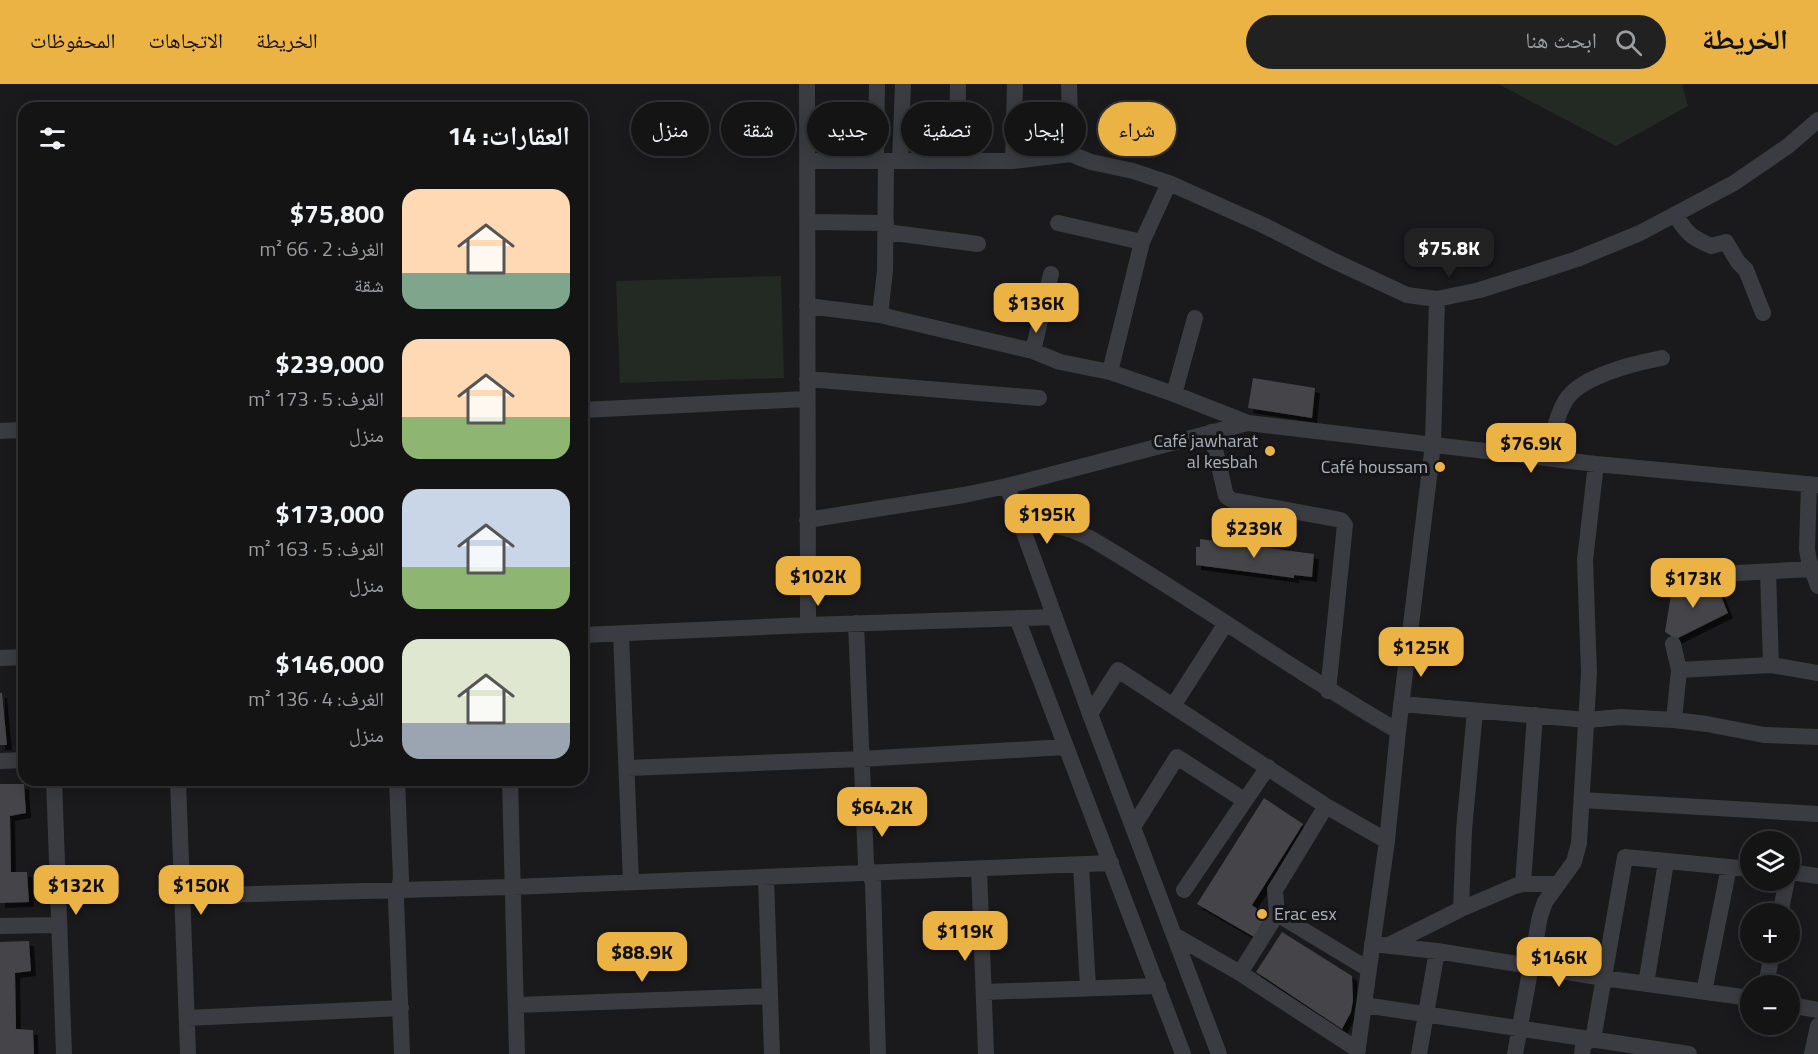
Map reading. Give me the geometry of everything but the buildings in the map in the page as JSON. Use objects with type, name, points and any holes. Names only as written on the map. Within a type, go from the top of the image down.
[{"type":"street","points":[[807,84],[809,161],[806,399],[808,625]]},
{"type":"street","points":[[877,84],[888,161]]},
{"type":"street","points":[[880,315],[885,271],[888,161],[903,84]]},
{"type":"street","points":[[957,161],[958,84]]},
{"type":"street","points":[[1013,161],[1015,84]]},
{"type":"street","points":[[1069,84],[1070,102]]},
{"type":"street","points":[[1076,156],[1169,183],[1407,294],[1437,299],[1480,290],[1577,259],[1640,233],[1734,183],[1816,126]]},
{"type":"street","points":[[809,161],[1013,161],[1054,156]]},
{"type":"street","points":[[1110,372],[1142,243],[1169,183]]},
{"type":"street","points":[[1675,215],[1687,233],[1696,240],[1711,246],[1726,242],[1738,262],[1746,270],[1763,313]]},
{"type":"street","points":[[808,222],[886,228],[978,244]]},
{"type":"street","points":[[1058,223],[1142,243]]},
{"type":"street","points":[[1033,351],[1051,274]]},
{"type":"street","points":[[1174,935],[1240,973],[1358,1052],[1368,969],[1380,945],[1398,731],[1433,444],[1437,299]]},
{"type":"street","points":[[807,306],[880,315],[1033,351],[1060,362],[1110,372],[1248,423],[1596,464],[1814,485],[1808,549],[1818,586]]},
{"type":"street","points":[[1174,394],[1195,318]]},
{"type":"street","points":[[1547,458],[1561,411],[1569,396],[1584,384],[1610,372],[1629,365],[1662,358]]},
{"type":"street","points":[[807,379],[1040,398]]},
{"type":"street","points":[[588,410],[806,399]]},
{"type":"street","points":[[807,520],[1007,486],[1248,423]]},
{"type":"street","points":[[0,431],[18,430]]},
{"type":"street","points":[[1211,432],[1226,495],[1232,500],[1341,520],[1345,525],[1328,691]]},
{"type":"street","points":[[1515,1054],[1543,909],[1574,862],[1579,843],[1590,673],[1585,560],[1596,464]]},
{"type":"street","points":[[1007,486],[1090,714],[1219,1054]]},
{"type":"street","points":[[1019,517],[1072,530],[1088,537],[1226,623],[1328,691],[1398,731]]},
{"type":"street","points":[[1699,575],[1812,569]]},
{"type":"street","points":[[1768,572],[1771,665]]},
{"type":"street","points":[[588,636],[1055,616]]},
{"type":"street","points":[[1017,618],[1184,1054]]},
{"type":"street","points":[[856,623],[866,864],[873,883],[878,1054]]},
{"type":"street","points":[[1173,706],[1226,623]]},
{"type":"street","points":[[621,634],[631,882]]},
{"type":"street","points":[[1673,644],[1679,670],[1674,720]]},
{"type":"street","points":[[0,658],[18,657]]},
{"type":"street","points":[[1679,670],[1771,665],[1818,673]]},
{"type":"street","points":[[1090,714],[1118,670],[1326,806],[1387,842]]},
{"type":"street","points":[[1401,704],[1587,720],[1621,717],[1674,720],[1764,735],[1818,737]]},
{"type":"street","points":[[1461,909],[1464,830],[1474,711]]},
{"type":"street","points":[[1523,884],[1534,715]]},
{"type":"street","points":[[627,768],[861,759],[1066,747]]},
{"type":"street","points":[[1133,827],[1177,757],[1244,800]]},
{"type":"street","points":[[0,761],[18,760]]},
{"type":"street","points":[[1184,890],[1268,767]]},
{"type":"street","points":[[54,786],[64,1054]]},
{"type":"street","points":[[178,786],[188,1054]]},
{"type":"street","points":[[397,786],[401,879],[396,900],[402,1054]]},
{"type":"street","points":[[510,786],[517,1054]]},
{"type":"street","points":[[1582,800],[1818,814]]},
{"type":"street","points":[[1240,973],[1277,914],[1275,890],[1326,806]]},
{"type":"street","points":[[1585,1047],[1594,1034],[1625,857],[1740,868]]},
{"type":"street","points":[[1646,984],[1666,862]]},
{"type":"street","points":[[183,896],[513,887],[1111,863]]},
{"type":"street","points":[[1081,865],[1088,988]]},
{"type":"street","points":[[1704,992],[1729,867]]},
{"type":"street","points":[[979,870],[986,1054]]},
{"type":"street","points":[[1800,873],[1818,876]]},
{"type":"street","points":[[766,878],[772,1054]]},
{"type":"street","points":[[1380,945],[1523,884],[1558,884]]},
{"type":"street","points":[[1277,914],[1368,969]]},
{"type":"street","points":[[0,926],[59,925]]},
{"type":"street","points":[[1380,945],[1437,951],[1740,997]]},
{"type":"street","points":[[1419,1054],[1437,951]]},
{"type":"street","points":[[984,992],[1158,986]]},
{"type":"street","points":[[516,1005],[770,996]]},
{"type":"street","points":[[1364,1005],[1519,1029],[1585,1047],[1689,1054]]},
{"type":"street","points":[[1800,1007],[1818,1010]]},
{"type":"street","points":[[187,1018],[401,1008]]},
{"type":"street","points":[[1812,1054],[1818,1026]]},
{"type":"shaded area","points":[[1498,84],[1682,84],[1688,106],[1616,146]]},
{"type":"shaded area","points":[[781,276],[784,378],[620,383],[616,281]]},
{"type":"place","name":"Café jawharat al kesbah","points":[[1270,451]]},
{"type":"place","name":"Café houssam","points":[[1440,467]]},
{"type":"place","name":"Erac esx","points":[[1262,914]]}]
